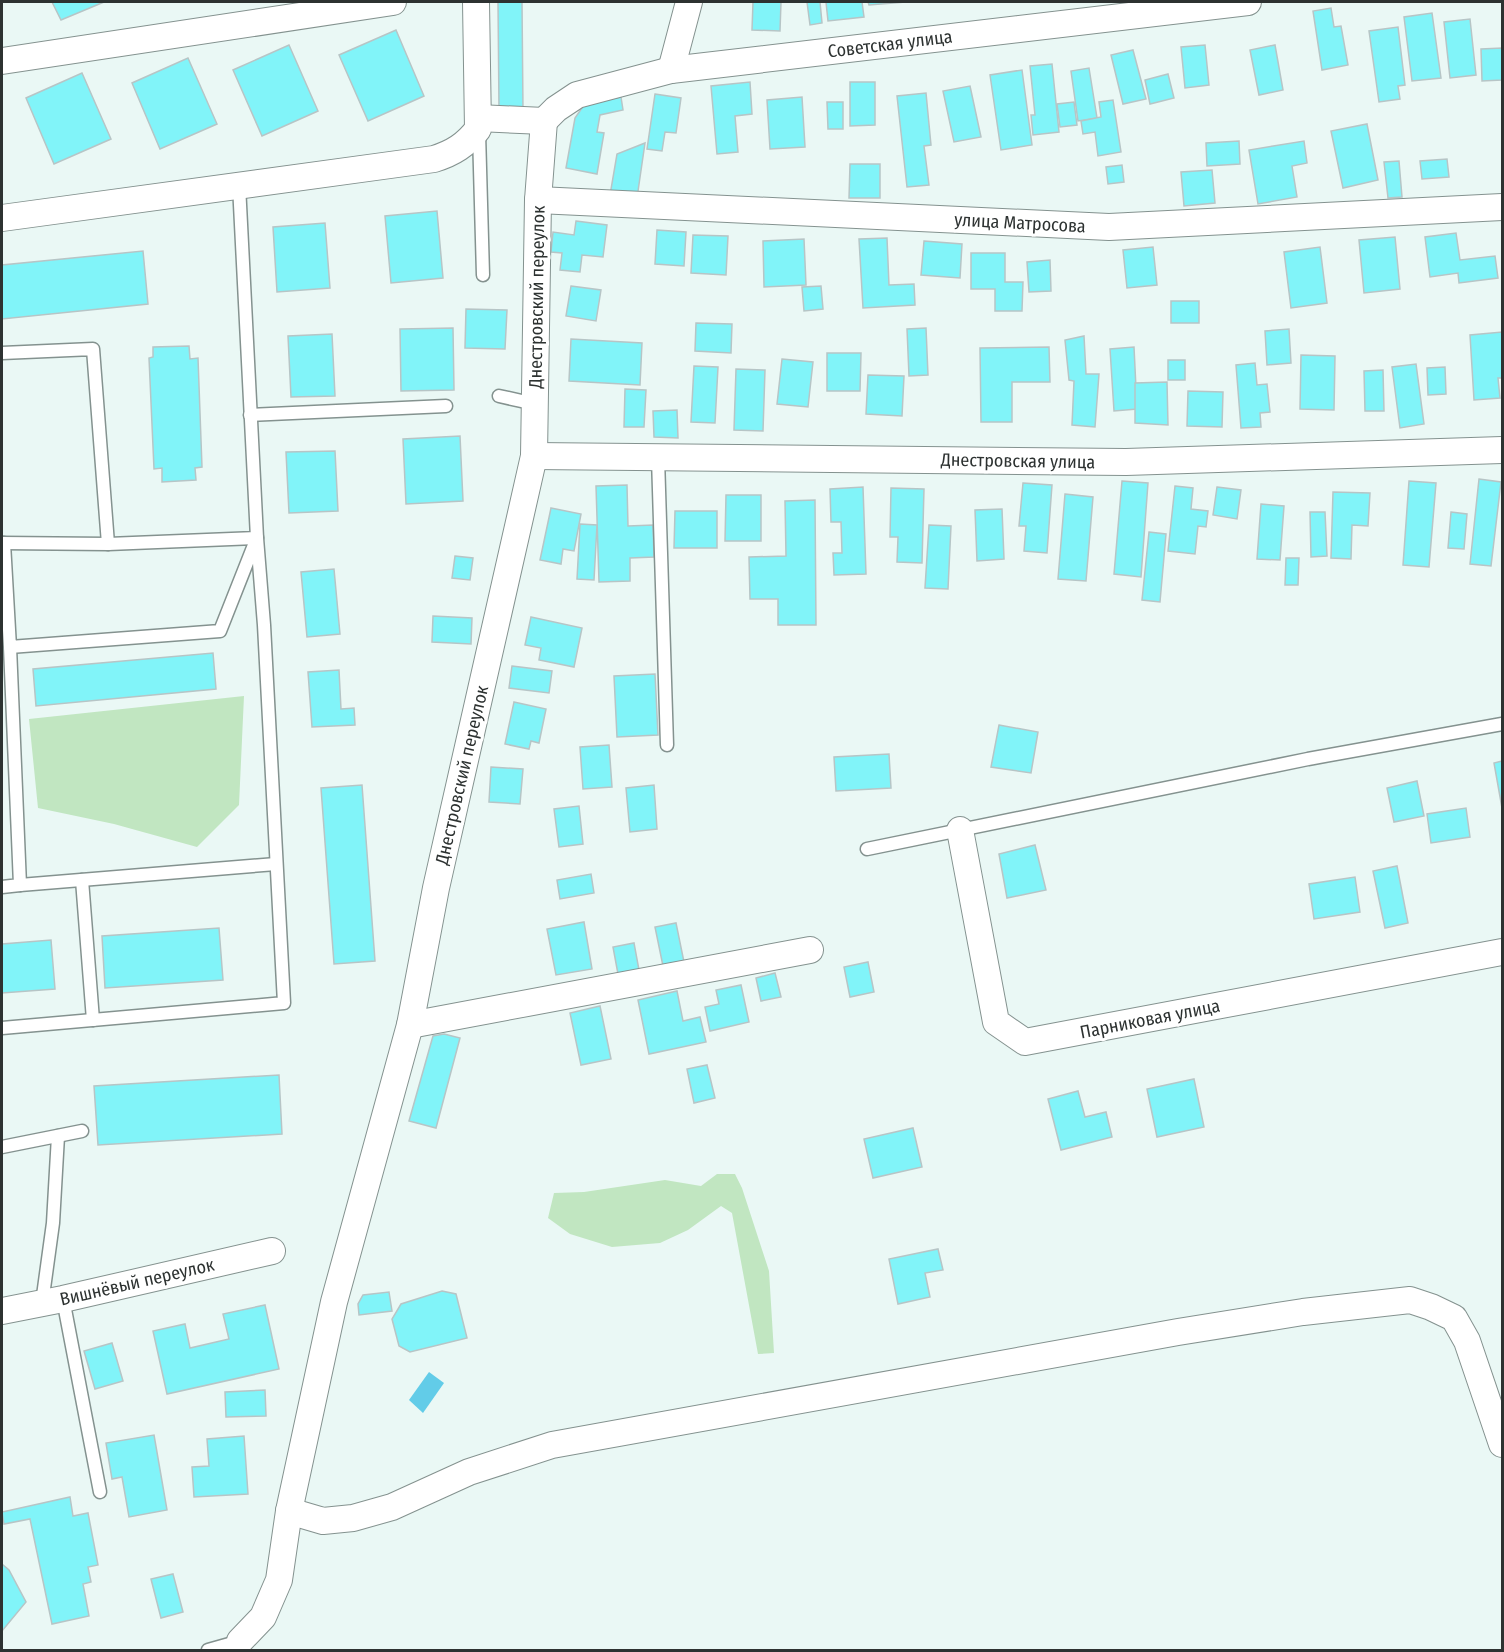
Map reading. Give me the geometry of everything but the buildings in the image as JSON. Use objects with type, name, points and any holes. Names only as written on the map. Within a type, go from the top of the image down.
[{"type":"street","points":[[2,61],[393,2]]},
{"type":"street","points":[[2,218],[434,159],[448,155],[462,147],[478,123],[476,2]]},
{"type":"street","points":[[671,70],[689,2]]},
{"type":"street","name":"Советская улица","points":[[544,121],[556,109],[577,96],[671,70],[1248,2]]},
{"type":"street","points":[[478,123],[544,121]]},
{"type":"street","name":"Днестровский переулок","points":[[289,1511],[334,1302],[410,1025],[436,888],[534,456],[538,200],[544,121]]},
{"type":"street","name":"улица Матросова","points":[[538,200],[1109,227],[1503,207]]},
{"type":"street","name":"Днестровская улица","points":[[534,456],[1126,462],[1503,450]]},
{"type":"street","name":"Парниковая улица","points":[[960,830],[996,1022],[1025,1042],[1503,952]]},
{"type":"street","points":[[410,1025],[810,950]]},
{"type":"street","name":"Вишнёвый переулок","points":[[2,1311],[272,1251]]},
{"type":"street","points":[[240,1641],[263,1617],[279,1580],[289,1511],[322,1521],[353,1518],[392,1507],[470,1472],[552,1445],[1178,1332],[1302,1312],[1410,1299],[1454,1318],[1467,1341],[1503,1444]]},
{"type":"lane","points":[[478,123],[483,275]]},
{"type":"lane","points":[[2,1028],[284,1003],[238,185]]},
{"type":"lane","points":[[2,353],[93,350],[108,544]]},
{"type":"lane","points":[[499,396],[535,404]]},
{"type":"lane","points":[[250,415],[446,406]]},
{"type":"lane","points":[[658,458],[667,745]]},
{"type":"lane","points":[[20,885],[10,647],[3,543],[108,544],[257,538]]},
{"type":"lane","points":[[10,647],[220,631],[257,538]]},
{"type":"lane","points":[[867,849],[1308,759],[1503,724]]},
{"type":"lane","points":[[2,887],[276,864]]},
{"type":"lane","points":[[82,880],[93,1020]]},
{"type":"lane","points":[[2,1147],[82,1131]]},
{"type":"lane","points":[[58,1136],[53,1223],[52,1301],[100,1492]]},
{"type":"lane","points":[[208,1650],[240,1641]]},
{"type":"green space","points":[[244,696],[239,805],[197,847],[114,824],[38,808],[29,719]]},
{"type":"green space","points":[[717,1174],[735,1174],[742,1188],[769,1271],[774,1353],[758,1354],[732,1213],[721,1206],[688,1230],[660,1243],[612,1247],[570,1234],[548,1218],[554,1193],[584,1192],[665,1180],[701,1186]]},
{"type":"water","points":[[429,1372],[444,1383],[423,1413],[409,1400]]}]
